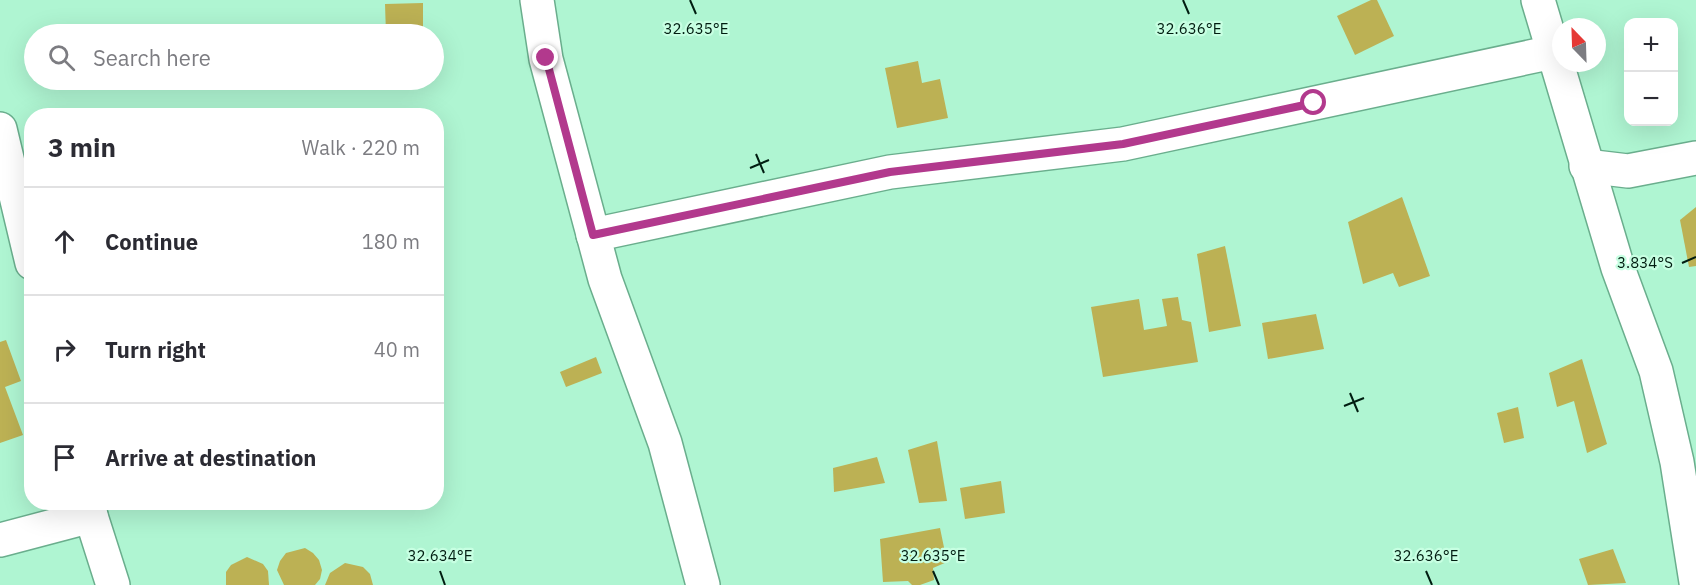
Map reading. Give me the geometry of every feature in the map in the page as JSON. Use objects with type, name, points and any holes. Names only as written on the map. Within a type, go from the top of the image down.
[{"type":"street","points":[[537,0],[546,58],[604,279],[665,443],[703,585]]},
{"type":"street","points":[[1538,0],[1552,49]]},
{"type":"street","points":[[593,235],[890,172],[1123,144],[1552,52]]},
{"type":"street","points":[[1559,72],[1618,268],[1656,371],[1677,462],[1696,582]]},
{"type":"street","points":[[0,129],[24,230]]},
{"type":"street","points":[[1586,166],[1628,171],[1696,158]]},
{"type":"street","points":[[0,540],[87,510]]},
{"type":"street","points":[[90,510],[113,585]]},
{"type":"building","points":[[1371,0],[1377,0],[1394,36],[1355,55],[1337,16]]},
{"type":"building","points":[[423,3],[423,24],[386,24],[385,4]]},
{"type":"building","points":[[918,61],[922,83],[940,79],[948,118],[897,128],[885,68]]},
{"type":"building","points":[[1402,197],[1430,276],[1399,287],[1393,273],[1363,284],[1348,222]]},
{"type":"building","points":[[1696,207],[1696,266],[1689,267],[1680,220]]},
{"type":"building","points":[[1225,246],[1241,326],[1209,332],[1197,254]]},
{"type":"building","points":[[1178,297],[1182,320],[1191,322],[1198,362],[1103,377],[1091,307],[1139,299],[1144,330],[1167,326],[1162,299]]},
{"type":"building","points":[[1316,314],[1324,349],[1268,359],[1262,323]]},
{"type":"building","points":[[6,340],[21,381],[5,387],[23,435],[0,443],[0,342]]},
{"type":"building","points":[[596,357],[602,373],[566,387],[560,372]]},
{"type":"building","points":[[1582,359],[1607,444],[1587,453],[1574,401],[1557,407],[1549,373]]},
{"type":"building","points":[[1518,407],[1524,438],[1504,443],[1497,413]]},
{"type":"building","points":[[937,441],[947,501],[919,503],[908,450]]},
{"type":"building","points":[[877,457],[885,483],[834,492],[833,468]]},
{"type":"building","points":[[1001,481],[1005,513],[965,519],[960,488]]},
{"type":"building","points":[[940,528],[947,562],[933,568],[934,580],[920,585],[912,585],[908,581],[883,582],[880,539]]},
{"type":"building","points":[[305,548],[319,560],[322,570],[320,579],[315,585],[284,585],[277,570],[280,561],[286,553]]},
{"type":"building","points":[[1613,549],[1626,583],[1588,585],[1579,559]]},
{"type":"building","points":[[247,557],[263,564],[268,571],[269,585],[226,585],[226,572],[231,565]]},
{"type":"building","points":[[345,563],[363,567],[370,574],[373,585],[325,585],[330,573]]},
{"type":"route","points":[[546,58],[593,235],[890,172],[1123,144],[1314,103]]}]
